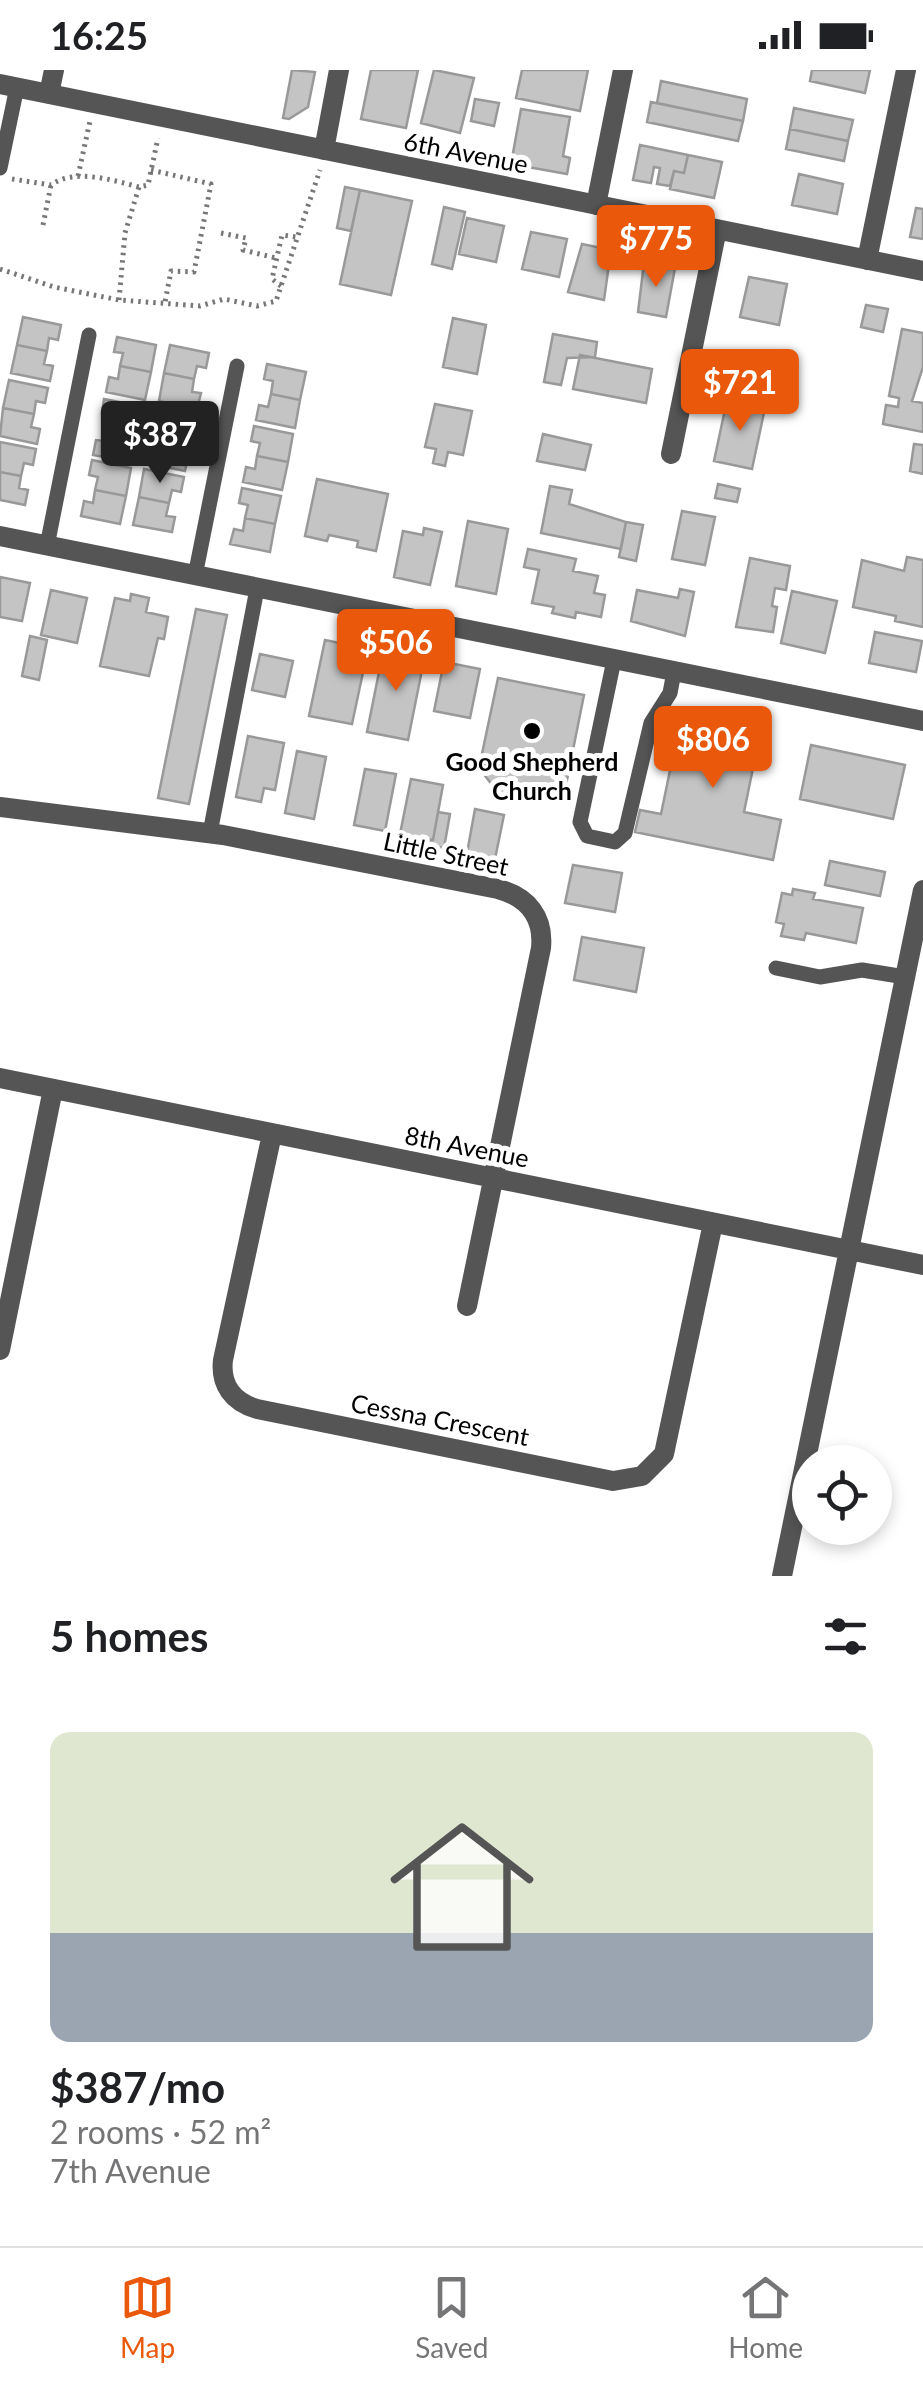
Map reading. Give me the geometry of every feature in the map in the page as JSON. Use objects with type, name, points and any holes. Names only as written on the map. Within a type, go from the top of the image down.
[{"type":"street","points":[[49,94],[54,70]]},
{"type":"street","points":[[324,150],[339,70]]},
{"type":"street","points":[[596,205],[623,70]]},
{"type":"street","points":[[868,260],[906,70]]},
{"type":"street","name":"6th Avenue","points":[[9,86],[923,271]]},
{"type":"street","points":[[670,454],[717,229]]},
{"type":"street","points":[[0,536],[923,721]]},
{"type":"street","name":"Little Street","points":[[0,808],[210,834],[498,889],[530,906],[540,926],[542,948],[467,1306]]},
{"type":"street","points":[[782,1576],[923,890]]},
{"type":"street","name":"8th Avenue","points":[[0,1078],[923,1265]]},
{"type":"street","points":[[0,1350],[53,1089]]},
{"type":"street","name":"Cessna Crescent","points":[[272,1134],[223,1360],[224,1380],[236,1400],[257,1409],[576,1474],[613,1481],[633,1480],[650,1471],[664,1454],[713,1223]]},
{"type":"lane","points":[[0,168],[9,86]]},
{"type":"lane","points":[[46,546],[90,335]]},
{"type":"lane","points":[[195,576],[237,366]]},
{"type":"lane","points":[[210,834],[258,589]]},
{"type":"lane","points":[[614,660],[580,822],[586,836],[615,842],[625,833],[651,723],[670,693],[674,672]]},
{"type":"lane","points":[[776,968],[820,976],[862,970],[905,977]]},
{"type":"path","points":[[78,176],[94,103]]},
{"type":"path","points":[[44,225],[51,185],[63,176],[148,185],[163,117]]},
{"type":"path","points":[[0,269],[54,287],[119,300],[200,306],[224,298],[257,306],[276,302],[319,176],[324,150]]},
{"type":"path","points":[[151,170],[211,184],[194,272],[171,270],[166,302]]},
{"type":"path","points":[[0,178],[51,185]]},
{"type":"path","points":[[119,300],[125,233],[139,187]]},
{"type":"path","points":[[222,233],[246,238],[243,250],[276,258]]},
{"type":"path","points":[[282,286],[272,278],[282,234],[296,237]]},
{"type":"building","points":[[292,70],[315,72],[308,107],[289,119],[283,118]]},
{"type":"building","points":[[371,70],[418,70],[406,128],[361,119]]},
{"type":"building","points":[[434,70],[474,78],[460,133],[421,123]]},
{"type":"building","points":[[522,70],[588,70],[580,111],[516,98]]},
{"type":"building","points":[[812,70],[870,70],[865,93],[810,81]]},
{"type":"building","points":[[661,81],[747,99],[743,121],[657,103]]},
{"type":"building","points":[[475,99],[499,103],[494,126],[471,121]]},
{"type":"building","points":[[651,102],[743,121],[738,141],[647,122]]},
{"type":"building","points":[[794,108],[853,120],[848,141],[790,129]]},
{"type":"building","points":[[521,109],[570,117],[563,156],[570,158],[567,174],[511,164]]},
{"type":"building","points":[[790,129],[848,141],[844,161],[786,149]]},
{"type":"building","points":[[640,145],[688,155],[684,173],[674,171],[670,186],[657,184],[660,168],[654,167],[651,183],[633,180]]},
{"type":"building","points":[[688,155],[722,162],[714,198],[670,189],[674,171],[684,173]]},
{"type":"building","points":[[799,174],[843,184],[837,214],[792,205]]},
{"type":"building","points":[[345,187],[360,190],[351,231],[337,228]]},
{"type":"building","points":[[360,190],[412,201],[391,295],[340,284]]},
{"type":"building","points":[[444,207],[465,212],[452,269],[432,264]]},
{"type":"building","points":[[916,208],[923,209],[923,239],[910,237]]},
{"type":"building","points":[[467,218],[504,226],[496,262],[459,254]]},
{"type":"building","points":[[531,232],[567,239],[559,277],[522,269]]},
{"type":"building","points":[[582,244],[611,250],[604,300],[568,292]]},
{"type":"building","points":[[644,263],[675,268],[666,317],[638,312]]},
{"type":"building","points":[[749,277],[787,284],[779,325],[740,317]]},
{"type":"building","points":[[866,305],[888,309],[883,332],[861,327]]},
{"type":"building","points":[[23,317],[61,325],[58,340],[49,338],[47,351],[17,345]]},
{"type":"building","points":[[453,318],[486,325],[477,374],[443,367]]},
{"type":"building","points":[[902,329],[923,333],[923,367],[912,401],[923,403],[923,432],[883,424],[886,405],[898,407],[899,398],[889,396]]},
{"type":"building","points":[[553,334],[597,342],[595,357],[567,358],[561,385],[544,382]]},
{"type":"building","points":[[117,337],[156,345],[151,372],[120,366],[123,353],[114,352]]},
{"type":"building","points":[[17,345],[47,351],[44,364],[53,366],[50,381],[11,373]]},
{"type":"building","points":[[170,345],[209,353],[206,368],[197,366],[194,379],[164,373]]},
{"type":"building","points":[[580,355],[652,369],[646,403],[573,389]]},
{"type":"building","points":[[267,364],[306,372],[300,400],[271,394],[273,381],[264,379]]},
{"type":"building","points":[[710,364],[773,376],[769,398],[706,386]]},
{"type":"building","points":[[120,366],[151,372],[145,400],[106,392],[109,377],[118,379]]},
{"type":"building","points":[[164,373],[194,379],[192,392],[201,393],[197,409],[159,401]]},
{"type":"building","points":[[9,380],[48,388],[45,403],[36,401],[34,414],[3,408]]},
{"type":"building","points":[[271,394],[300,400],[295,428],[256,420],[259,405],[268,407]]},
{"type":"building","points":[[104,399],[144,407],[138,434],[108,428],[111,416],[102,414]]},
{"type":"building","points":[[727,400],[765,408],[752,469],[714,461]]},
{"type":"building","points":[[435,404],[472,411],[463,455],[448,452],[445,466],[433,463],[436,449],[425,447]]},
{"type":"building","points":[[157,407],[196,415],[193,430],[184,428],[182,441],[151,435]]},
{"type":"building","points":[[3,408],[34,414],[31,427],[40,429],[37,444],[0,436]]},
{"type":"building","points":[[254,426],[293,434],[288,462],[257,456],[260,443],[251,441]]},
{"type":"building","points":[[108,428],[138,434],[132,462],[93,455],[96,440],[105,441]]},
{"type":"building","points":[[543,434],[591,445],[585,470],[537,461]]},
{"type":"building","points":[[151,435],[182,441],[179,454],[188,456],[185,471],[146,463]]},
{"type":"building","points":[[0,442],[36,449],[33,465],[24,463],[21,476],[0,472]]},
{"type":"building","points":[[914,444],[923,445],[923,474],[910,471]]},
{"type":"building","points":[[257,456],[288,462],[282,490],[243,482],[246,467],[255,469]]},
{"type":"building","points":[[92,460],[131,468],[126,496],[95,490],[98,477],[89,475]]},
{"type":"building","points":[[144,469],[184,477],[181,492],[172,490],[169,503],[139,497]]},
{"type":"building","points":[[0,472],[21,476],[19,488],[28,490],[25,505],[0,500]]},
{"type":"building","points":[[317,479],[388,494],[376,551],[357,547],[358,541],[329,535],[327,541],[305,536]]},
{"type":"building","points":[[718,484],[740,489],[737,502],[715,498]]},
{"type":"building","points":[[550,486],[572,490],[569,504],[626,522],[621,549],[541,533]]},
{"type":"building","points":[[242,488],[281,496],[275,524],[245,518],[248,505],[239,503]]},
{"type":"building","points":[[95,490],[126,496],[120,524],[81,516],[84,501],[93,503]]},
{"type":"building","points":[[139,497],[169,503],[166,516],[175,517],[172,532],[133,525]]},
{"type":"building","points":[[682,511],[715,517],[705,565],[672,559]]},
{"type":"building","points":[[245,518],[275,524],[270,552],[230,544],[234,529],[243,531]]},
{"type":"building","points":[[468,521],[508,529],[496,594],[456,586]]},
{"type":"building","points":[[626,522],[643,525],[636,561],[619,557]]},
{"type":"building","points":[[424,528],[442,532],[430,585],[394,577],[403,531],[423,535]]},
{"type":"building","points":[[528,549],[576,559],[573,571],[598,576],[594,593],[605,595],[601,617],[576,612],[575,618],[552,613],[554,607],[532,603],[539,570],[524,567]]},
{"type":"building","points":[[907,557],[923,560],[923,627],[895,621],[896,616],[853,607],[862,560],[904,571]]},
{"type":"building","points":[[750,558],[790,566],[786,590],[775,588],[773,632],[736,627]]},
{"type":"building","points":[[0,577],[30,583],[22,621],[0,617]]},
{"type":"building","points":[[680,589],[694,592],[685,636],[631,621],[637,590],[678,598]]},
{"type":"building","points":[[51,590],[87,598],[77,643],[41,635]]},
{"type":"building","points":[[792,591],[837,601],[825,653],[781,643]]},
{"type":"building","points":[[131,594],[149,598],[146,612],[168,617],[164,639],[158,638],[149,676],[100,666],[115,598],[130,601]]},
{"type":"building","points":[[196,609],[227,615],[189,804],[158,798]]},
{"type":"building","points":[[875,632],[922,641],[916,672],[869,663]]},
{"type":"building","points":[[30,636],[47,640],[39,680],[22,676]]},
{"type":"building","points":[[325,640],[368,649],[352,724],[309,716]]},
{"type":"building","points":[[384,647],[425,655],[408,740],[367,732]]},
{"type":"building","points":[[260,654],[293,661],[285,697],[252,690]]},
{"type":"building","points":[[444,662],[480,669],[470,718],[434,711]]},
{"type":"building","name":"Good Shepherd Church","points":[[498,678],[584,695],[566,785],[535,802],[500,795],[479,768]]},
{"type":"building","points":[[682,712],[761,729],[744,812],[781,820],[773,860],[635,832],[640,810],[661,814]]},
{"type":"building","points":[[248,736],[284,743],[275,790],[264,788],[261,802],[236,797]]},
{"type":"building","points":[[811,745],[905,765],[893,819],[800,799]]},
{"type":"building","points":[[297,751],[326,757],[314,819],[285,813]]},
{"type":"building","points":[[365,769],[396,774],[385,831],[354,825]]},
{"type":"building","points":[[411,779],[443,785],[433,840],[400,834]]},
{"type":"building","points":[[475,809],[504,815],[495,859],[467,853]]},
{"type":"building","points":[[438,812],[450,814],[444,848],[428,845],[433,840]]},
{"type":"building","points":[[830,861],[885,872],[880,896],[825,885]]},
{"type":"building","points":[[573,865],[622,873],[615,912],[565,903]]},
{"type":"building","points":[[793,889],[815,893],[813,899],[863,908],[856,943],[806,933],[804,940],[781,936],[784,924],[776,922],[782,893],[792,895]]},
{"type":"building","points":[[582,937],[644,948],[636,992],[574,980]]},
{"type":"place","name":"Good Shepherd Church","points":[[532,731]]}]
